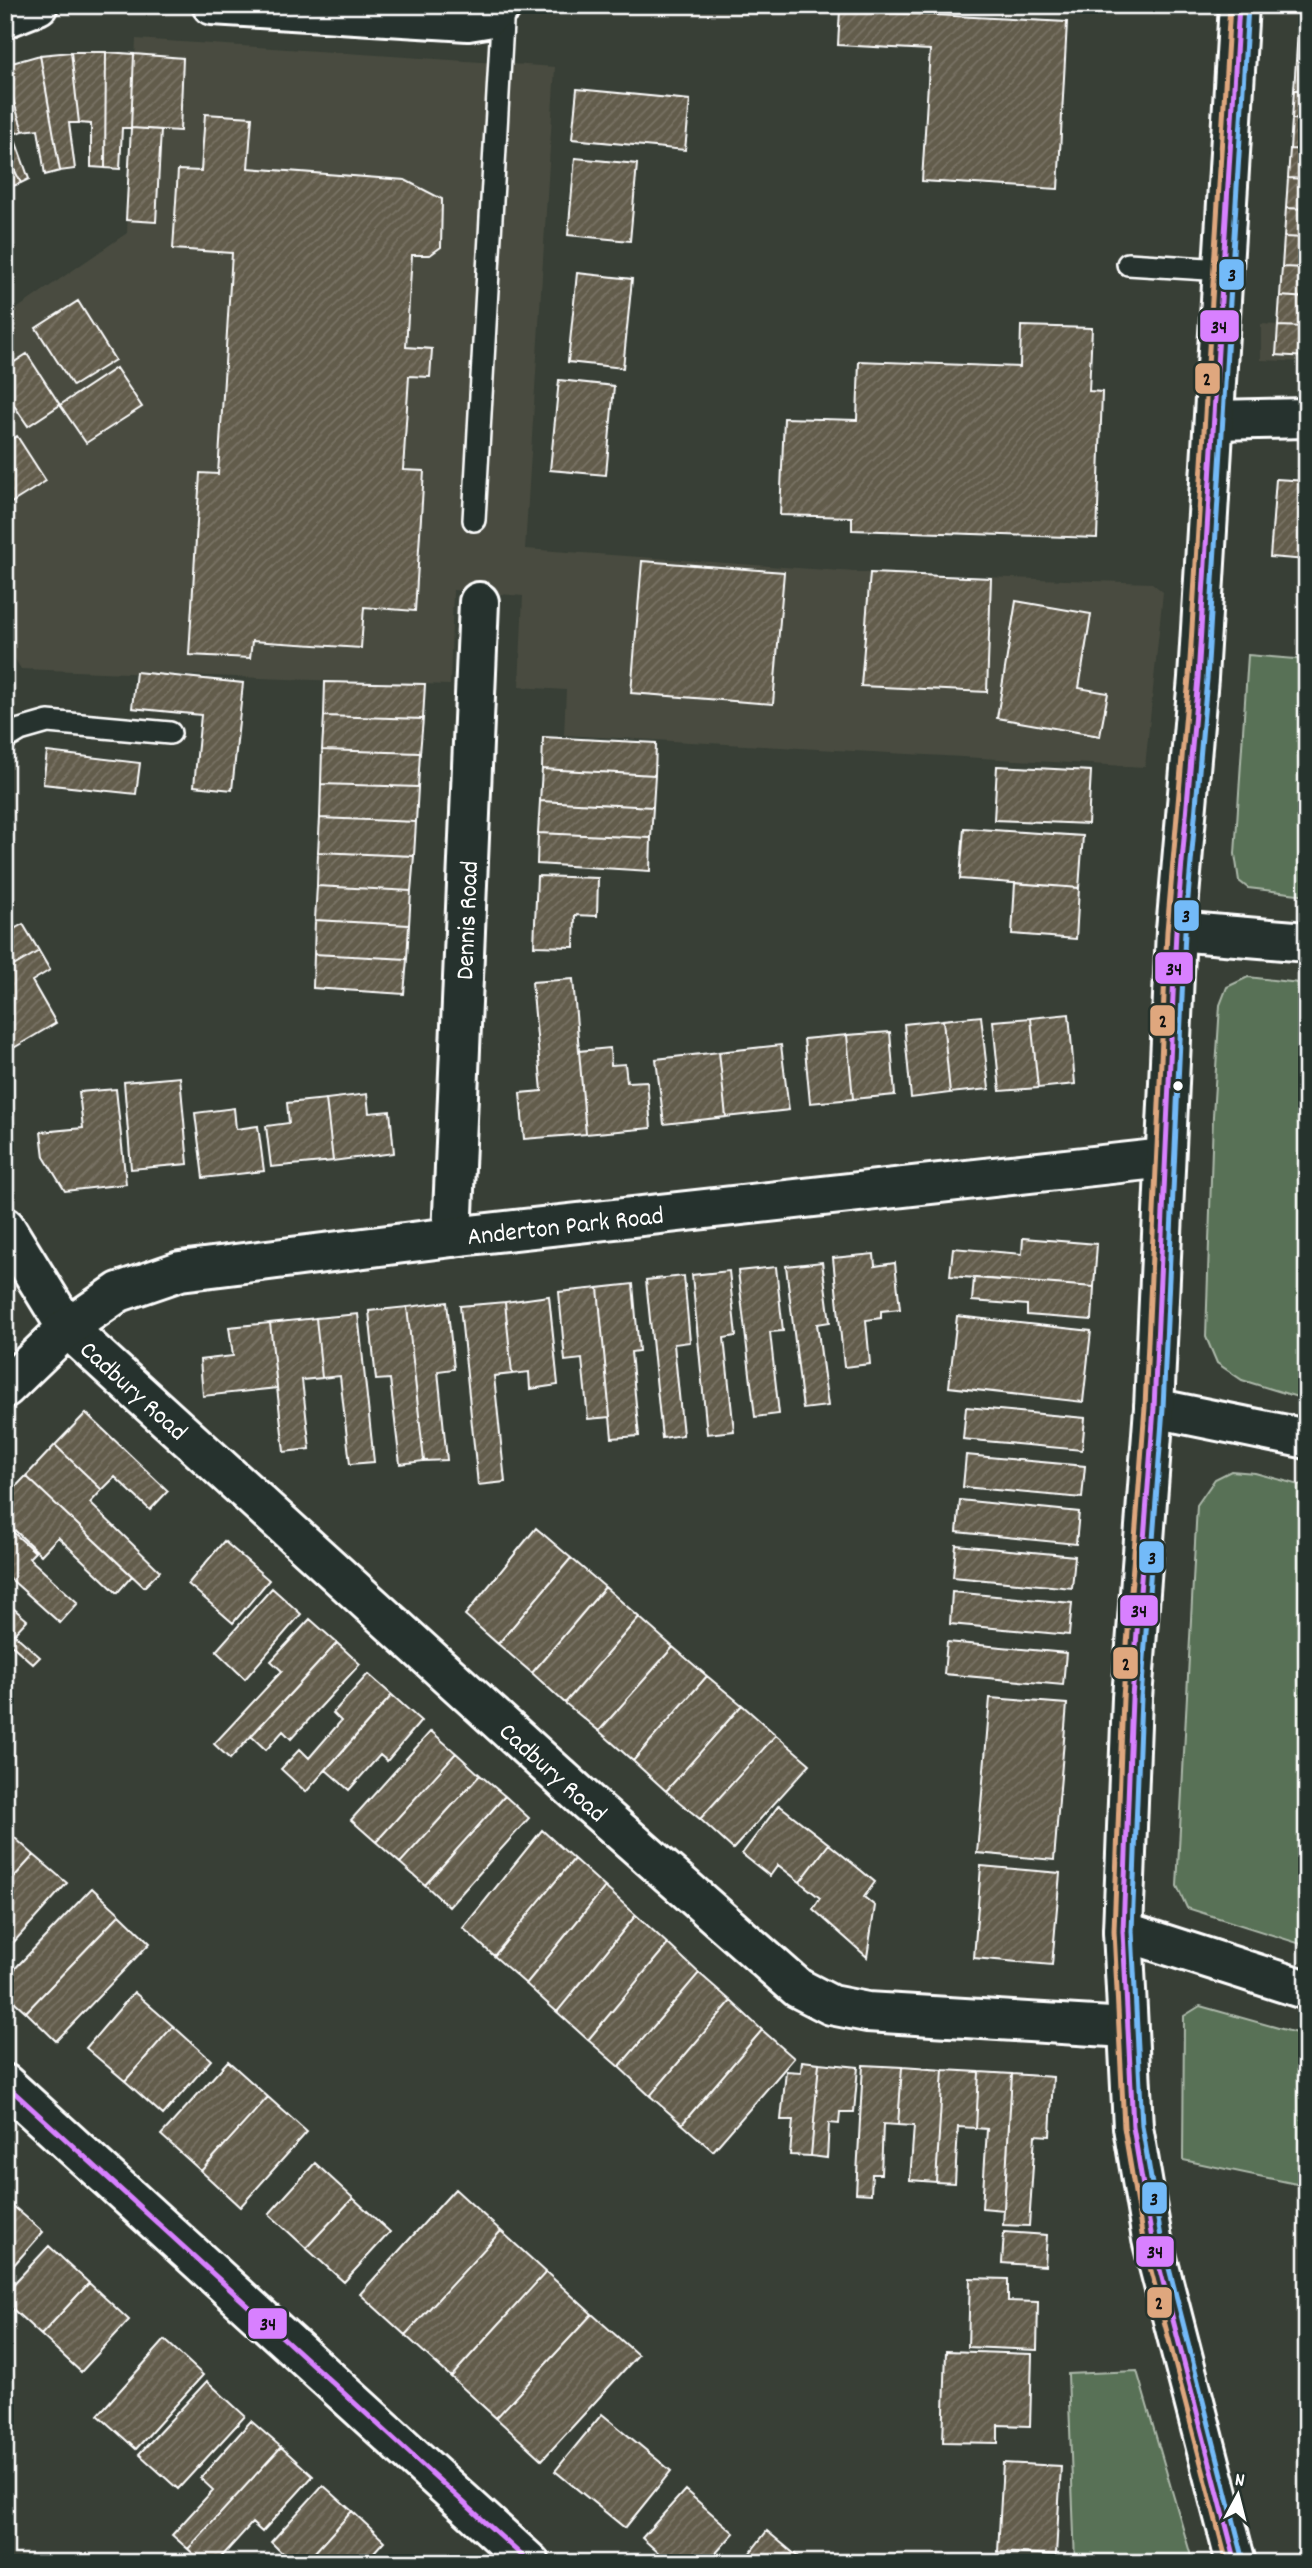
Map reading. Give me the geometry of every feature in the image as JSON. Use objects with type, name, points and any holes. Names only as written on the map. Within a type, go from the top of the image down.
[{"type":"street","points":[[5,18],[38,5]]},
{"type":"street","points":[[212,5],[468,21],[486,18],[503,5]]},
{"type":"street","points":[[1236,2563],[1152,2239],[1133,2127],[1123,1931],[1132,1698],[1153,1408],[1176,931],[1198,678],[1239,5]]},
{"type":"street","points":[[1215,420],[1307,418]]},
{"type":"street","name":"Dennis Road","points":[[452,1237],[479,603]]},
{"type":"street","points":[[1176,931],[1307,942]]},
{"type":"street","name":"Anderton Park Road","points":[[5,1388],[66,1328],[119,1292],[180,1271],[452,1237],[1165,1158]]},
{"type":"street","name":"Cadbury Road","points":[[5,1227],[66,1328],[583,1798],[798,1988],[831,2005],[867,2012],[1127,2028]]},
{"type":"street","points":[[1153,1408],[1307,1439]]},
{"type":"street","points":[[1123,1931],[1307,1990]]},
{"type":"street","points":[[5,2084],[530,2563]]},
{"type":"lane","points":[[474,520],[503,5]]},
{"type":"lane","points":[[1128,264],[1223,270]]},
{"type":"lane","points":[[5,739],[20,730],[48,722],[170,733]]},
{"type":"shaded area","points":[[136,39],[555,67],[525,549],[870,573],[1152,583],[1163,592],[1145,767],[564,735],[566,690],[519,687],[523,596],[453,590],[450,685],[21,669],[5,643],[5,317],[127,233]]},
{"type":"shaded area","points":[[1261,324],[1307,327],[1307,362],[1261,360]]},
{"type":"green space","points":[[1248,655],[1307,660],[1307,895],[1248,888],[1239,881],[1235,854]]},
{"type":"green space","points":[[1248,977],[1307,984],[1307,1400],[1242,1380],[1217,1363],[1206,1337],[1213,1116],[1220,1005],[1227,987]]},
{"type":"green space","points":[[1231,1471],[1255,1473],[1307,1487],[1307,1946],[1187,1908],[1177,1886],[1197,1505],[1215,1479]]},
{"type":"green space","points":[[1200,2006],[1307,2036],[1306,2186],[1183,2160],[1184,2016]]},
{"type":"green space","points":[[1137,2371],[1193,2563],[1075,2563],[1068,2374]]},
{"type":"building","points":[[1300,5],[1307,5],[1307,31],[1298,31]]},
{"type":"building","points":[[840,10],[1067,22],[1058,189],[922,181],[930,50],[838,45]]},
{"type":"building","points":[[1298,31],[1307,31],[1307,61],[1296,61]]},
{"type":"building","points":[[71,52],[106,52],[105,168],[91,167],[91,124],[79,123]]},
{"type":"building","points":[[71,52],[79,123],[69,123],[75,169],[60,171],[40,55]]},
{"type":"building","points":[[106,52],[134,54],[131,128],[122,128],[120,169],[105,168]]},
{"type":"building","points":[[134,54],[183,58],[180,131],[131,128]]},
{"type":"building","points":[[40,55],[60,171],[45,175],[38,129],[23,131],[5,74],[5,65]]},
{"type":"building","points":[[1296,61],[1307,61],[1307,90],[1294,90]]},
{"type":"building","points":[[5,74],[23,131],[13,134],[29,179],[21,183],[5,151]]},
{"type":"building","points":[[577,89],[690,100],[685,150],[572,139]]},
{"type":"building","points":[[1294,90],[1307,90],[1307,120],[1292,119]]},
{"type":"building","points":[[205,114],[252,117],[248,168],[405,180],[442,199],[441,247],[430,255],[412,255],[406,347],[432,349],[430,377],[409,376],[403,470],[424,471],[415,611],[364,607],[361,648],[252,641],[250,658],[189,655],[200,473],[218,474],[232,253],[173,249],[178,170],[201,171]]},
{"type":"building","points":[[1292,119],[1307,120],[1307,150],[1290,149]]},
{"type":"building","points":[[131,128],[161,130],[156,222],[126,220]]},
{"type":"building","points":[[1290,149],[1307,150],[1307,179],[1288,178]]},
{"type":"building","points":[[5,151],[21,183],[8,188],[5,182]]},
{"type":"building","points":[[575,158],[637,164],[630,241],[568,235]]},
{"type":"building","points":[[1288,178],[1307,179],[1307,209],[1286,208]]},
{"type":"building","points":[[1286,208],[1307,209],[1307,238],[1284,237]]},
{"type":"building","points":[[1284,237],[1307,238],[1307,268],[1282,267]]},
{"type":"building","points":[[1282,267],[1307,268],[1307,298],[1280,296]]},
{"type":"building","points":[[577,273],[632,279],[623,368],[568,362]]},
{"type":"building","points":[[1280,296],[1307,298],[1307,327],[1278,326]]},
{"type":"building","points":[[78,301],[115,360],[73,386],[36,328]]},
{"type":"building","points":[[1021,326],[1092,328],[1089,391],[1102,392],[1097,538],[852,530],[852,517],[780,515],[784,418],[857,420],[859,361],[1020,367]]},
{"type":"building","points":[[1278,326],[1307,327],[1307,357],[1276,355]]},
{"type":"building","points":[[27,354],[60,405],[28,426],[5,392],[5,368]]},
{"type":"building","points":[[116,368],[142,407],[86,443],[60,405]]},
{"type":"building","points":[[559,380],[614,386],[606,475],[550,470]]},
{"type":"building","points":[[17,436],[46,481],[5,507],[5,443]]},
{"type":"building","points":[[1276,479],[1307,481],[1307,560],[1270,557]]},
{"type":"building","points":[[642,561],[784,572],[773,704],[631,693]]},
{"type":"building","points":[[870,573],[991,578],[987,692],[861,686]]},
{"type":"building","points":[[1016,601],[1091,614],[1079,688],[1108,693],[1100,736],[997,718]]},
{"type":"building","points":[[136,672],[243,683],[232,790],[194,786],[201,715],[132,708]]},
{"type":"building","points":[[325,682],[425,684],[423,719],[324,716]]},
{"type":"building","points":[[324,716],[423,719],[420,753],[322,750]]},
{"type":"building","points":[[543,737],[656,743],[655,775],[542,769]]},
{"type":"building","points":[[322,750],[420,753],[418,787],[321,784]]},
{"type":"building","points":[[47,752],[140,763],[136,794],[43,784]]},
{"type":"building","points":[[997,766],[1091,771],[1088,824],[994,820]]},
{"type":"building","points":[[542,769],[655,775],[653,807],[540,801]]},
{"type":"building","points":[[321,784],[418,787],[416,822],[320,818]]},
{"type":"building","points":[[540,801],[653,807],[651,838],[538,833]]},
{"type":"building","points":[[320,818],[416,822],[414,856],[318,852]]},
{"type":"building","points":[[964,828],[1083,836],[1079,888],[960,879]]},
{"type":"building","points":[[538,833],[651,838],[650,871],[537,864]]},
{"type":"building","points":[[318,852],[414,856],[411,891],[317,886]]},
{"type":"building","points":[[537,876],[598,878],[597,916],[575,915],[574,947],[534,946]]},
{"type":"building","points":[[1015,883],[1079,888],[1076,939],[1012,934]]},
{"type":"building","points":[[317,886],[411,891],[409,925],[315,920]]},
{"type":"building","points":[[5,894],[12,906],[5,909]]},
{"type":"building","points":[[315,920],[409,925],[407,959],[314,954]]},
{"type":"building","points":[[23,924],[39,951],[5,971],[5,934]]},
{"type":"building","points":[[39,951],[50,970],[32,981],[56,1023],[5,1053],[5,971]]},
{"type":"building","points":[[314,954],[407,959],[404,994],[313,988]]},
{"type":"building","points":[[573,979],[586,1134],[524,1139],[520,1093],[542,1091],[532,982]]},
{"type":"building","points":[[1069,1014],[1075,1084],[1038,1088],[1031,1018]]},
{"type":"building","points":[[981,1016],[989,1089],[950,1093],[943,1020]]},
{"type":"building","points":[[1031,1018],[1038,1088],[1000,1091],[993,1021]]},
{"type":"building","points":[[943,1020],[950,1093],[911,1098],[904,1024]]},
{"type":"building","points":[[890,1032],[895,1095],[853,1099],[847,1035]]},
{"type":"building","points":[[847,1035],[853,1099],[810,1103],[804,1039]]},
{"type":"building","points":[[781,1045],[789,1110],[726,1117],[719,1052]]},
{"type":"building","points":[[610,1048],[611,1065],[625,1064],[627,1082],[647,1081],[651,1128],[586,1134],[579,1051]]},
{"type":"building","points":[[719,1052],[726,1117],[664,1124],[656,1059]]},
{"type":"building","points":[[180,1077],[188,1164],[131,1169],[124,1082]]},
{"type":"building","points":[[116,1089],[126,1184],[65,1191],[44,1157],[41,1132],[83,1128],[79,1092]]},
{"type":"building","points":[[367,1094],[369,1113],[390,1111],[394,1153],[333,1161],[326,1099]]},
{"type":"building","points":[[326,1099],[333,1161],[271,1167],[266,1126],[289,1123],[287,1103]]},
{"type":"building","points":[[234,1108],[236,1129],[258,1126],[264,1171],[203,1178],[195,1113]]},
{"type":"building","points":[[1023,1238],[1097,1244],[1094,1287],[950,1276],[953,1248],[1022,1254]]},
{"type":"building","points":[[874,1254],[875,1266],[895,1263],[900,1309],[881,1311],[881,1318],[866,1320],[870,1364],[844,1367],[833,1258]]},
{"type":"building","points":[[822,1262],[830,1322],[817,1324],[828,1406],[803,1409],[786,1266]]},
{"type":"building","points":[[776,1267],[783,1331],[770,1332],[779,1414],[755,1417],[738,1271]]},
{"type":"building","points":[[729,1271],[736,1336],[724,1338],[734,1431],[707,1434],[692,1275]]},
{"type":"building","points":[[684,1276],[690,1342],[674,1344],[683,1435],[662,1438],[646,1280]]},
{"type":"building","points":[[974,1278],[1094,1287],[1092,1320],[1027,1315],[1027,1305],[972,1301]]},
{"type":"building","points":[[633,1284],[639,1351],[631,1352],[639,1436],[612,1438],[598,1288]]},
{"type":"building","points":[[598,1288],[610,1417],[588,1419],[582,1359],[565,1361],[559,1292]]},
{"type":"building","points":[[549,1296],[558,1385],[530,1389],[529,1372],[512,1374],[505,1302]]},
{"type":"building","points":[[447,1302],[454,1369],[438,1371],[447,1460],[424,1461],[407,1307]]},
{"type":"building","points":[[505,1302],[512,1374],[494,1376],[505,1482],[478,1485],[460,1306]]},
{"type":"building","points":[[407,1307],[424,1461],[400,1464],[390,1379],[376,1380],[369,1311]]},
{"type":"building","points":[[358,1314],[374,1462],[350,1464],[340,1376],[322,1378],[316,1318]]},
{"type":"building","points":[[957,1316],[1091,1331],[1083,1402],[949,1387]]},
{"type":"building","points":[[316,1318],[322,1378],[302,1380],[310,1449],[284,1452],[270,1323]]},
{"type":"building","points":[[270,1323],[277,1388],[203,1396],[200,1360],[233,1356],[229,1327]]},
{"type":"building","points":[[966,1407],[1085,1418],[1082,1450],[963,1439]]},
{"type":"building","points":[[86,1413],[168,1491],[150,1510],[115,1477],[102,1490],[55,1445]]},
{"type":"building","points":[[55,1445],[102,1490],[90,1503],[160,1571],[144,1587],[26,1476]]},
{"type":"building","points":[[966,1455],[1085,1466],[1082,1498],[963,1487]]},
{"type":"building","points":[[26,1476],[132,1576],[117,1593],[58,1537],[41,1555],[5,1521],[5,1498]]},
{"type":"building","points":[[960,1500],[1079,1512],[1076,1544],[957,1532]]},
{"type":"building","points":[[5,1525],[35,1552],[29,1558],[78,1603],[60,1623],[5,1574]]},
{"type":"building","points":[[536,1528],[571,1558],[498,1644],[465,1615]]},
{"type":"building","points":[[224,1541],[269,1580],[233,1623],[188,1584]]},
{"type":"building","points":[[956,1545],[1075,1556],[1072,1588],[953,1577]]},
{"type":"building","points":[[571,1558],[605,1587],[532,1673],[498,1644]]},
{"type":"building","points":[[605,1587],[639,1617],[565,1703],[532,1673]]},
{"type":"building","points":[[272,1588],[301,1614],[245,1679],[216,1651]]},
{"type":"building","points":[[952,1592],[1072,1603],[1069,1635],[950,1624]]},
{"type":"building","points":[[5,1601],[27,1620],[14,1634],[40,1657],[33,1664],[5,1639]]},
{"type":"building","points":[[639,1617],[673,1647],[599,1731],[565,1703]]},
{"type":"building","points":[[310,1619],[337,1643],[230,1759],[214,1744],[282,1671],[271,1661]]},
{"type":"building","points":[[947,1642],[1066,1653],[1063,1685],[944,1674]]},
{"type":"building","points":[[337,1643],[360,1664],[291,1739],[283,1731],[266,1750],[251,1736]]},
{"type":"building","points":[[673,1647],[707,1676],[633,1761],[599,1731]]},
{"type":"building","points":[[368,1674],[392,1695],[306,1792],[281,1769],[300,1749],[309,1758],[341,1721],[333,1713]]},
{"type":"building","points":[[707,1676],[742,1705],[666,1791],[633,1761]]},
{"type":"building","points":[[392,1695],[421,1721],[387,1761],[380,1755],[349,1790],[326,1770]]},
{"type":"building","points":[[990,1698],[1067,1704],[1054,1860],[977,1853]]},
{"type":"building","points":[[742,1705],[776,1735],[700,1819],[666,1791]]},
{"type":"building","points":[[431,1731],[456,1753],[376,1842],[351,1820]]},
{"type":"building","points":[[776,1735],[810,1764],[733,1849],[700,1819]]},
{"type":"building","points":[[456,1753],[480,1775],[400,1863],[376,1842]]},
{"type":"building","points":[[480,1775],[505,1796],[425,1885],[400,1863]]},
{"type":"building","points":[[505,1796],[529,1818],[449,1907],[425,1885]]},
{"type":"building","points":[[779,1805],[829,1844],[800,1882],[778,1865],[770,1876],[742,1854]]},
{"type":"building","points":[[5,1830],[34,1855],[5,1887]]},
{"type":"building","points":[[542,1830],[574,1859],[494,1956],[463,1928]]},
{"type":"building","points":[[829,1844],[875,1882],[864,1897],[875,1906],[867,1957],[813,1909],[820,1898],[800,1882]]},
{"type":"building","points":[[34,1855],[67,1883],[5,1952],[5,1887]]},
{"type":"building","points":[[574,1859],[605,1887],[526,1984],[494,1956]]},
{"type":"building","points":[[981,1866],[1060,1873],[1052,1965],[974,1958]]},
{"type":"building","points":[[605,1887],[636,1915],[557,2012],[526,1984]]},
{"type":"building","points":[[92,1888],[120,1914],[26,2012],[5,1993],[5,1979]]},
{"type":"building","points":[[120,1914],[150,1943],[56,2041],[26,2012]]},
{"type":"building","points":[[636,1915],[668,1944],[588,2040],[557,2012]]},
{"type":"building","points":[[668,1944],[699,1973],[619,2067],[588,2040]]},
{"type":"building","points":[[699,1973],[731,2001],[650,2096],[619,2067]]},
{"type":"building","points":[[134,1992],[173,2026],[125,2081],[86,2048]]},
{"type":"building","points":[[731,2001],[762,2030],[682,2124],[650,2096]]},
{"type":"building","points":[[173,2026],[211,2060],[163,2115],[125,2081]]},
{"type":"building","points":[[762,2030],[794,2058],[713,2151],[682,2124]]},
{"type":"building","points":[[228,2061],[268,2097],[201,2171],[161,2135]]},
{"type":"building","points":[[802,2061],[819,2063],[811,2156],[790,2155],[793,2120],[781,2120],[786,2071],[801,2072]]},
{"type":"building","points":[[819,2063],[858,2067],[854,2112],[840,2112],[839,2124],[829,2123],[827,2158],[811,2156]]},
{"type":"building","points":[[863,2065],[902,2067],[898,2125],[883,2124],[881,2174],[872,2174],[871,2194],[856,2193]]},
{"type":"building","points":[[902,2067],[943,2070],[936,2182],[910,2180],[914,2126],[898,2125]]},
{"type":"building","points":[[943,2070],[979,2072],[976,2128],[958,2127],[955,2183],[936,2182]]},
{"type":"building","points":[[979,2072],[1012,2074],[1004,2210],[982,2208],[987,2129],[976,2128]]},
{"type":"building","points":[[1012,2074],[1053,2077],[1050,2136],[1035,2135],[1029,2226],[1003,2225]]},
{"type":"building","points":[[268,2097],[307,2132],[240,2207],[201,2171]]},
{"type":"building","points":[[315,2163],[353,2198],[306,2248],[269,2214]]},
{"type":"building","points":[[455,2189],[501,2231],[405,2335],[360,2294]]},
{"type":"building","points":[[353,2198],[390,2232],[344,2282],[306,2248]]},
{"type":"building","points":[[12,2205],[43,2232],[5,2275],[5,2213]]},
{"type":"building","points":[[501,2231],[546,2272],[451,2377],[405,2335]]},
{"type":"building","points":[[1004,2232],[1047,2235],[1045,2266],[1002,2263]]},
{"type":"building","points":[[49,2246],[89,2283],[41,2335],[5,2302],[5,2293]]},
{"type":"building","points":[[546,2272],[592,2314],[496,2418],[451,2377]]},
{"type":"building","points":[[970,2278],[1008,2279],[1008,2301],[1038,2302],[1037,2350],[968,2347]]},
{"type":"building","points":[[89,2283],[129,2320],[81,2372],[41,2335]]},
{"type":"building","points":[[592,2314],[638,2355],[542,2460],[496,2418]]},
{"type":"building","points":[[165,2340],[203,2375],[136,2449],[98,2415]]},
{"type":"building","points":[[946,2351],[1032,2354],[1030,2426],[998,2425],[998,2443],[943,2442]]},
{"type":"building","points":[[207,2381],[245,2416],[178,2489],[139,2454]]},
{"type":"building","points":[[602,2414],[671,2471],[625,2528],[555,2471]]},
{"type":"building","points":[[251,2421],[281,2447],[188,2549],[172,2535],[213,2490],[200,2478]]},
{"type":"building","points":[[281,2447],[313,2476],[262,2532],[252,2523],[216,2563],[203,2563],[188,2549]]},
{"type":"building","points":[[1003,2463],[1061,2466],[1056,2555],[998,2552]]},
{"type":"building","points":[[323,2485],[352,2511],[305,2563],[277,2563],[284,2555],[271,2542]]},
{"type":"building","points":[[685,2490],[734,2533],[707,2563],[670,2563],[642,2538]]},
{"type":"building","points":[[352,2511],[384,2541],[364,2563],[305,2563]]},
{"type":"building","points":[[767,2531],[798,2557],[793,2563],[742,2563]]},
{"type":"transit line","name":"2","points":[[1227,2563],[1143,2240],[1124,2127],[1114,1931],[1123,1698],[1145,1407],[1167,931],[1189,677],[1230,5]]},
{"type":"transit line","name":"34","points":[[1236,2563],[1152,2239],[1133,2127],[1123,1931],[1132,1698],[1154,1408],[1176,931],[1198,678],[1239,5]]},
{"type":"transit line","name":"3","points":[[1244,2561],[1161,2237],[1142,2126],[1132,1931],[1141,1698],[1163,1408],[1185,932],[1207,679],[1248,6]]},
{"type":"transit line","name":"34","points":[[5,2084],[530,2563]]}]
